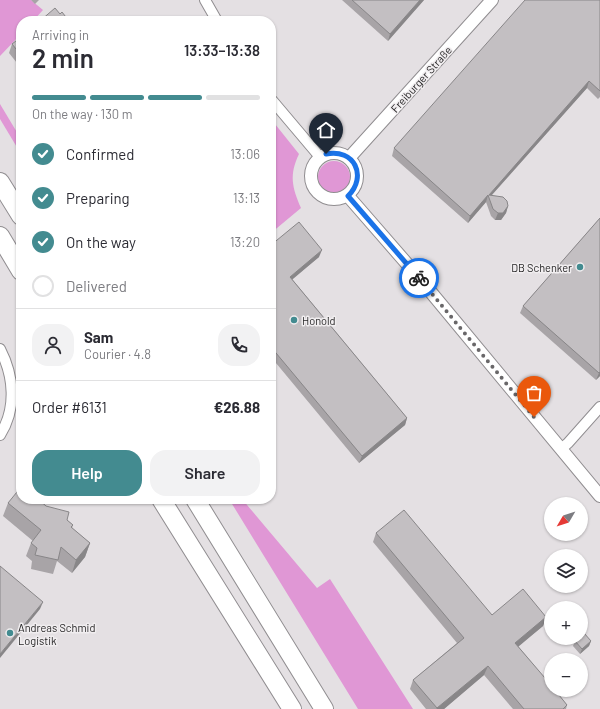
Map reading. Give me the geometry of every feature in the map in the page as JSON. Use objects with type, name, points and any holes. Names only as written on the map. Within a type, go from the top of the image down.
[{"type":"highway","points":[[0,182],[16,208]]},
{"type":"highway","points":[[0,236],[16,263]]},
{"type":"highway","points":[[164,504],[292,709]]},
{"type":"highway","points":[[198,504],[324,709]]},
{"type":"street","points":[[205,0],[214,16]]},
{"type":"street","name":"Freiburger Straße","points":[[349,158],[492,0]]},
{"type":"street","points":[[276,105],[320,158]]},
{"type":"street","points":[[340,153],[349,158],[356,167],[358,175],[354,190],[348,196],[332,200],[325,198],[318,193],[313,187],[311,171],[320,158],[326,154],[340,153]]},
{"type":"street","points":[[348,196],[415,273],[600,496]]},
{"type":"street","points":[[0,349],[9,371],[12,394],[9,417],[0,435]]},
{"type":"street","points":[[561,449],[600,407]]},
{"type":"shaded area","points":[[0,0],[31,0],[43,10],[38,16],[16,16],[16,39],[0,56]]},
{"type":"shaded area","points":[[0,104],[16,131],[16,146],[0,119]]},
{"type":"shaded area","points":[[276,125],[299,154],[294,168],[293,181],[295,194],[301,208],[276,229]]},
{"type":"shaded area","points":[[331,161],[337,161],[347,168],[350,177],[349,183],[343,190],[337,193],[331,193],[321,186],[318,180],[318,174],[325,164]]},
{"type":"shaded area","points":[[232,504],[246,504],[317,588],[330,579],[413,709],[358,709]]},
{"type":"building","points":[[352,0],[420,0],[390,34]]},
{"type":"building","points":[[525,0],[600,0],[600,91],[589,81],[489,195],[503,197],[507,201],[508,206],[503,213],[498,213],[493,209],[488,195],[470,216],[394,148]]},
{"type":"building","points":[[55,8],[60,14],[62,12],[65,16],[46,16]]},
{"type":"building","points":[[16,41],[16,49],[12,44]]},
{"type":"building","name":"DB Schenker","points":[[600,218],[600,372],[599,373],[523,306]]},
{"type":"building","name":"Honold","points":[[299,222],[322,250],[290,277],[407,418],[362,456],[276,353],[276,241]]},
{"type":"building","points":[[16,493],[16,504],[44,504],[46,506],[69,512],[67,520],[73,525],[71,527],[90,543],[76,560],[61,547],[58,560],[35,555],[37,548],[31,543],[41,530],[8,503]]},
{"type":"building","points":[[404,510],[492,615],[523,589],[544,615],[544,619],[515,643],[544,677],[544,697],[561,697],[567,705],[563,709],[524,709],[488,666],[437,708],[413,680],[464,638],[376,533]]},
{"type":"building","name":"Andreas Schmid Logistik","points":[[0,566],[43,602],[0,654]]},
{"type":"building","points":[[578,645],[586,645],[582,649]]},
{"type":"way so far","points":[[419,278],[534,417]]},
{"type":"place","name":"DB Schenker","points":[[580,267]]},
{"type":"place","name":"Honold","points":[[294,320]]},
{"type":"place","name":"Andreas Schmid Logistik","points":[[10,633]]},
{"type":"route","points":[[326,154],[340,153],[352,161],[356,167],[358,175],[354,190],[348,196],[419,278]]}]
